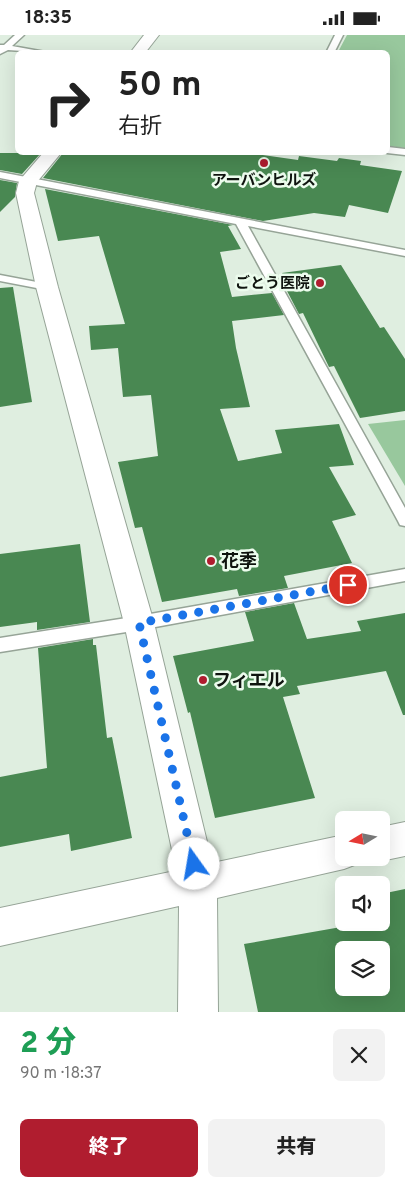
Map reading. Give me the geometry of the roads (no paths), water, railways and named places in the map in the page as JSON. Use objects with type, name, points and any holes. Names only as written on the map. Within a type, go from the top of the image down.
[{"type":"street","points":[[140,50],[152,35]]},
{"type":"street","points":[[50,155],[28,181],[25,193],[47,287],[139,623],[198,883],[198,1012]]},
{"type":"street","points":[[390,842],[405,839]]},
{"type":"street","points":[[0,927],[335,854]]},
{"type":"lane","points":[[2,49],[20,35]]},
{"type":"lane","points":[[332,50],[339,35]]},
{"type":"lane","points":[[2,49],[15,50]]},
{"type":"lane","points":[[390,150],[405,152]]},
{"type":"lane","points":[[0,175],[405,253]]},
{"type":"lane","points":[[239,220],[405,521]]},
{"type":"lane","points":[[0,278],[47,287]]},
{"type":"lane","points":[[0,645],[139,623],[405,575]]},
{"type":"place","name":"アーバンヒルズ","points":[[264,163]]},
{"type":"place","name":"ごとう医院","points":[[320,283]]},
{"type":"place","name":"花季","points":[[211,561]]},
{"type":"place","name":"フィエル","points":[[203,680]]}]
